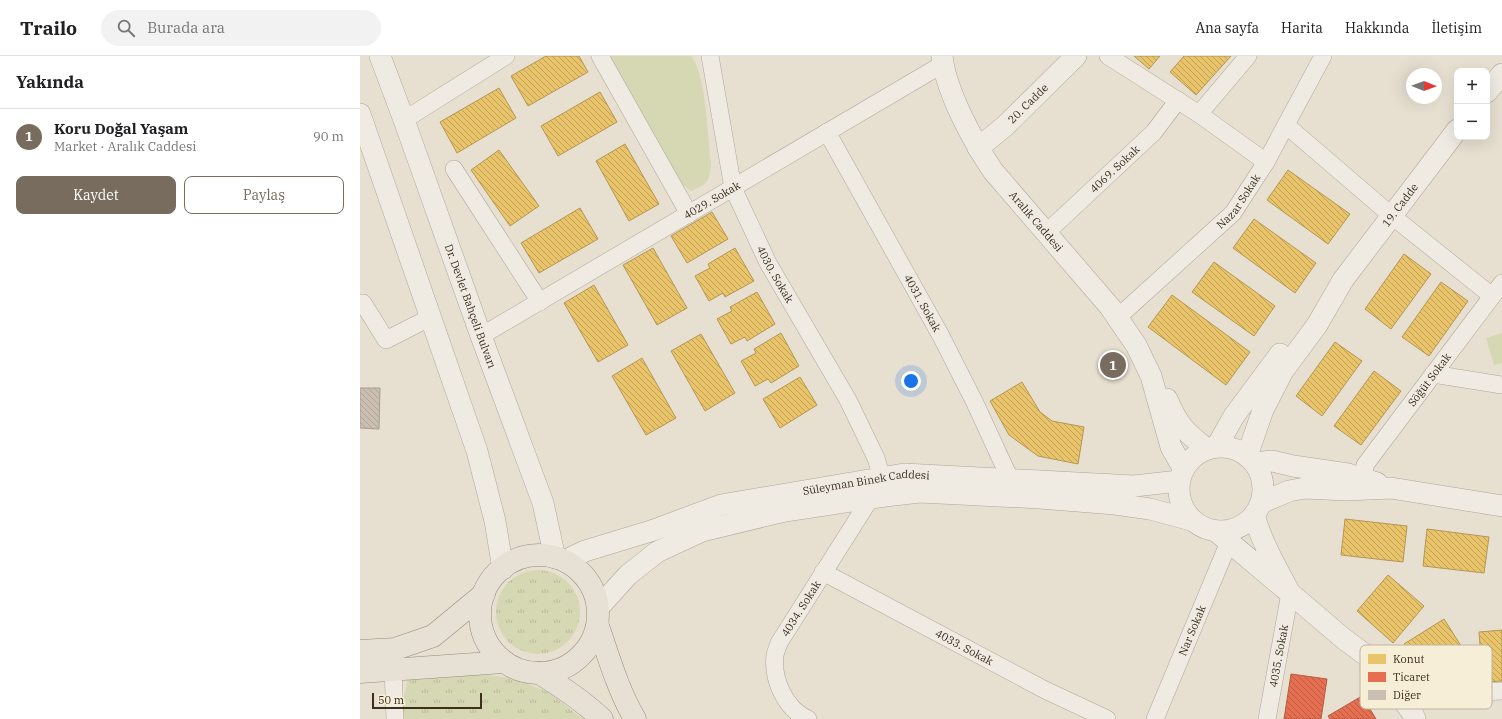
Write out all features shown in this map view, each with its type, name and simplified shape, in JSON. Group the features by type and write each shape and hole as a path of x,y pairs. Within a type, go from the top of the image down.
{"main road":[{"path":"598,617 588,647 574,662 558,670 539,673 521,670 504,662 491,648 483,631 480,613 484,594 491,578 507,565 524,557 544,556 559,560 581,572 592,589 610,663 624,699 635,719"},
{"path":"360,651 395,649 433,636 484,594"},
{"path":"360,672 504,662"},
{"path":"539,673 564,688 587,705 602,719"}],"street":[{"name":"Dr. Devlet Bahçeli Bulvarı","path":"380,56 481,336 543,502 559,560"},
{"path":"404,120 506,56"},
{"path":"600,56 689,214"},
{"name":"4030. Sokak","path":"710,56 733,188 768,263 848,400 876,458 882,478"},
{"name":"20. Cadde","path":"978,148 1005,126 1076,56"},
{"path":"1108,56 1199,114 1266,162"},
{"path":"1199,114 1248,56"},
{"name":"Nazar Sokak","path":"1117,318 1233,213 1266,162 1323,56"},
{"name":"4029. Sokak","path":"481,336 827,132 943,60"},
{"name":"Aralık Caddesi","path":"943,60 952,94 978,148 993,171 1110,307 1136,345 1151,376 1171,447 1181,475"},
{"path":"1490,88 1502,74"},
{"name":"4069. Sokak","path":"1046,233 1154,132 1178,100"},
{"path":"360,114 477,451 495,522 503,568"},
{"path":"1286,125 1392,216 1497,290"},
{"name":"4031. Sokak","path":"827,132 942,336 1010,479"},
{"name":"19. Cadde","path":"1343,280 1454,134"},
{"path":"454,169 540,302"},
{"path":"1212,447 1313,311 1343,280"},
{"path":"1251,459 1263,410 1283,371 1317,325 1343,280"},
{"name":"Söğüt Sokak","path":"1364,478 1366,465 1497,290"},
{"path":"360,303 363,303 386,340 431,317"},
{"path":"1433,374 1502,385"},
{"name":"Aralık Caddesi","path":"1151,376 1164,390 1175,417 1188,435 1212,447"},
{"path":"1290,593 1267,552 1260,535 1258,509 1263,489 1261,475 1251,459 1232,447 1212,447 1192,457 1181,475 1178,496 1183,509 1192,520 1203,528 1223,537 1344,639 1360,651"},
{"path":"1251,459 1272,461 1293,466 1348,474 1391,488 1502,506"},
{"name":"Süleyman Binek Caddesi","path":"559,560 654,530 721,505 904,474 1134,486 1181,475"},
{"path":"1223,537 1231,530 1244,525 1258,509 1289,492 1305,488 1346,490 1391,488"},
{"name":"Süleyman Binek Caddesi","path":"598,617 628,575 657,552 702,531 785,511 920,492 1040,498 1115,504 1150,509 1192,520"},
{"name":"4034. Sokak","path":"808,719 793,709 781,692 775,669 775,654 779,643 870,499"},
{"name":"Nar Sokak","path":"1155,719 1223,537"},
{"name":"4033. Sokak","path":"823,572 1045,690 1107,719"},
{"name":"4035. Sokak","path":"1268,719 1290,593"},
{"path":"393,669 395,719"},
{"path":"1492,691 1502,690"},
{"path":"1409,709 1415,719"}],"green space":[{"path":"608,56 691,56 700,77 707,123 711,163 710,174 707,182 691,191 682,184"},
{"path":"1502,333 1502,363 1494,365 1486,338"},
{"path":"530,570 546,570 562,577 573,588 580,604 580,620 577,628 568,642 562,647 546,654 530,654 514,647 503,636 496,620 496,604 503,588 514,577"},
{"path":"460,672 513,678 548,692 583,719 403,719 403,701 408,678"}],"building: Konut":[{"path":"546,56 579,56 588,72 528,106 511,76"},
{"path":"1134,56 1160,56 1149,69"},
{"path":"1184,56 1231,56 1196,95 1170,72"},
{"path":"499,88 516,118 457,153 440,122"},
{"path":"600,92 617,122 558,156 541,126"},
{"path":"625,144 659,204 629,221 596,161"},
{"path":"499,150 539,206 510,226 471,170"},
{"path":"1288,170 1350,214 1328,244 1267,200"},
{"path":"580,208 598,239 539,273 521,243"},
{"path":"712,212 728,239 687,263 671,236"},
{"path":"1254,219 1316,263 1295,293 1233,248"},
{"path":"653,248 687,308 657,325 623,265"},
{"path":"735,248 754,281 725,297 723,293 709,301 695,276 710,268 708,264"},
{"path":"1404,254 1431,274 1391,329 1365,309"},
{"path":"1214,262 1275,306 1254,336 1192,292"},
{"path":"1441,282 1468,301 1429,356 1402,337"},
{"path":"594,285 628,345 598,362 564,303"},
{"path":"757,292 775,324 747,341 745,337 731,344 717,319 732,311 730,307"},
{"path":"1172,295 1250,352 1226,385 1148,327"},
{"path":"781,333 799,366 771,383 768,379 755,386 741,361 756,353 754,349"},
{"path":"701,334 735,393 705,411 671,351"},
{"path":"1335,342 1362,361 1322,416 1296,396"},
{"path":"642,358 676,418 646,435 612,376"},
{"path":"1374,371 1401,391 1361,445 1334,426"},
{"path":"800,377 817,405 780,428 763,399"},
{"path":"1022,382 1040,412 1052,421 1084,427 1078,464 1038,456 1009,435 990,401"},
{"path":"1345,519 1407,526 1403,562 1341,555"},
{"path":"1427,529 1489,537 1484,573 1423,566"},
{"path":"1388,575 1424,606 1393,643 1357,611"},
{"path":"1444,619 1460,645 1405,645"},
{"path":"1502,630 1502,681 1492,682 1492,645 1480,645 1479,632"}],"building: Ticaret":[{"path":"1291,674 1327,679 1321,719 1284,719"},
{"path":"1360,697 1360,709 1370,709 1376,719 1330,719 1328,716"}],"building: Diğer":[{"path":"360,388 380,388 379,429 360,428"}],"place":[{"name":"Koru Doğal Yaşam","path":"1113,365"}]}
